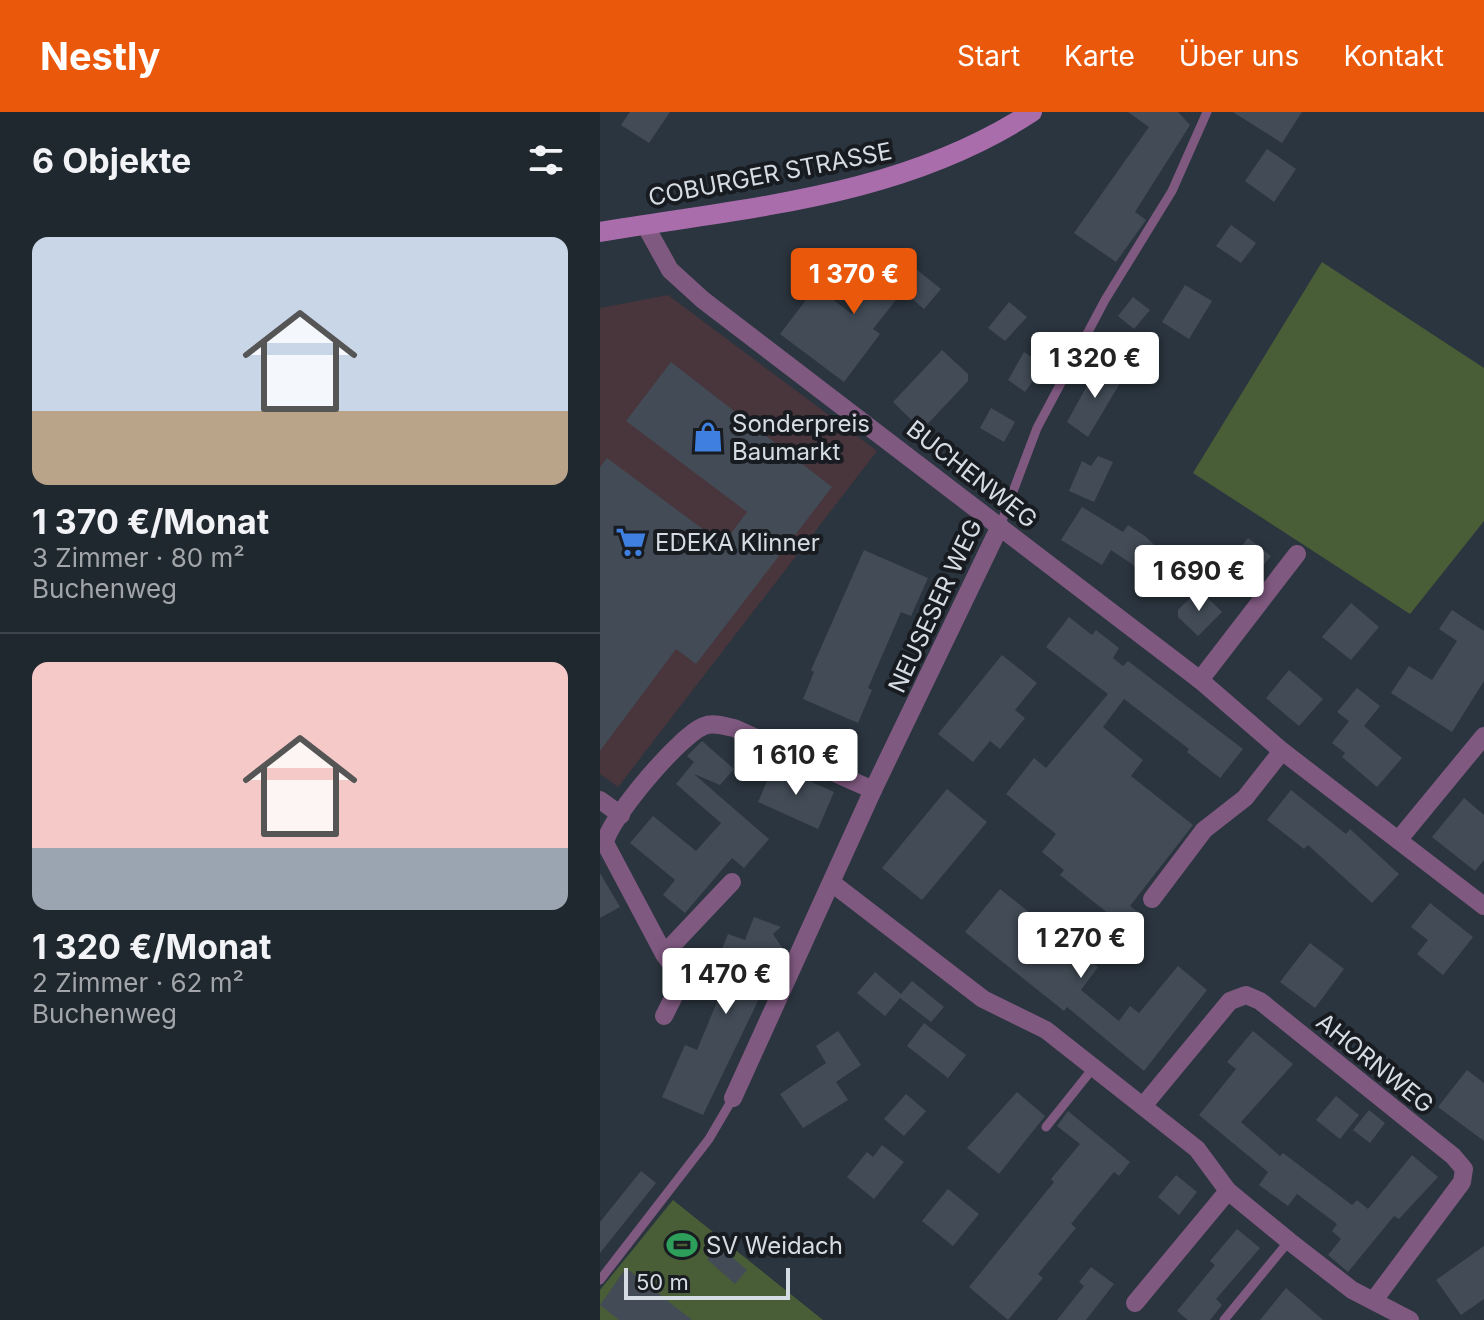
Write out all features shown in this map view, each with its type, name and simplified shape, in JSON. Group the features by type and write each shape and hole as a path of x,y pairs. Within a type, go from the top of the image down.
{"main road":[{"name":"COBURGER STRASSE","path":"600,232 779,204 895,178 975,147 1032,112"}],"street":[{"name":"BUCHENWEG","path":"645,225 670,270 703,300 1200,680 1282,751 1400,838 1484,906"},
{"name":"NEUSESER WEG","path":"733,1098 873,790 1000,526"},
{"path":"1200,680 1297,554"},
{"path":"664,1016 682,980 664,954 603,844 610,828 669,754 696,730 715,724 734,728 873,790"},
{"path":"1400,838 1484,736"},
{"path":"1152,899 1204,830 1245,798 1282,751"},
{"path":"600,800 621,815"},
{"path":"664,954 732,882"},
{"path":"832,883 983,999 1046,1030 1197,1149 1228,1191 1289,1241 1352,1290 1410,1320"},
{"name":"AHORNWEG","path":"1143,1106 1230,1001 1246,995 1260,1001 1453,1156 1464,1169 1462,1182 1374,1300"},
{"path":"1135,1303 1228,1191"}],"lane":[{"name":"NEUSESER WEG","path":"1000,526 1037,428 1105,300 1172,191 1207,112"},
{"path":"1046,1127 1094,1067"},
{"name":"NEUSESER WEG","path":"600,1280 709,1139 733,1098"},
{"path":"1224,1320 1289,1241"}],"shaded area":[{"path":"668,295 877,451 618,787 600,774 600,308"}],"green space":[{"path":"1322,262 1484,368 1484,521 1410,614 1193,473"},
{"name":"SV Weidach","path":"673,1200 823,1320 600,1320 600,1290"}],"building":[{"path":"630,112 670,112 649,143 621,125"},
{"path":"1128,112 1178,112 1190,125 1135,212 1146,220 1116,262 1074,233 1149,127"},
{"path":"1233,112 1302,112 1282,143"},
{"path":"1267,149 1296,169 1274,202 1245,181"},
{"path":"1231,225 1256,243 1241,263 1216,246"},
{"path":"870,251 897,272 906,261 941,289 924,309 903,291 873,329 880,334 844,382 780,334 816,287 852,314 872,288 853,273"},
{"path":"1185,285 1212,301 1189,339 1162,322"},
{"path":"1133,297 1150,310 1134,329 1118,316"},
{"path":"1009,302 1027,317 1005,341 988,328"},
{"path":"942,350 968,374 968,381 922,430 893,402"},
{"path":"1024,352 1044,365 1025,392 1008,380"},
{"path":"671,362 832,487 696,664 676,649 600,751 600,467 607,458 723,544 747,512 626,421"},
{"path":"1099,364 1123,378 1088,437 1067,422"},
{"path":"991,408 1015,422 1004,442 980,428"},
{"path":"1098,456 1113,462 1094,502 1069,491 1082,461 1091,466"},
{"path":"1082,507 1123,532 1128,525 1145,536 1176,566 1163,585 1111,550 1102,565 1061,540"},
{"path":"1248,538 1271,556 1247,585 1225,568"},
{"path":"864,550 928,578 911,616 901,612 868,688 872,690 858,723 803,699 814,672 811,670"},
{"path":"1199,589 1222,612 1198,636 1178,617 1178,610"},
{"path":"1351,603 1379,627 1351,660 1322,637"},
{"path":"1452,610 1484,631 1484,681 1452,732 1391,693 1409,666 1432,680 1457,641 1439,629"},
{"path":"1069,617 1092,635 1096,630 1119,648 1113,658 1123,666 1128,661 1243,749 1220,778 1187,752 1189,749 1124,699 1103,727 1143,760 1131,776 1193,825 1130,906 1142,915 1129,930 1060,875 1064,870 1042,852 1056,834 1006,794 1034,758 1046,768 1108,694 1046,647"},
{"path":"1002,655 1037,683 1015,710 1025,718 1000,749 990,741 973,762 938,734"},
{"path":"1289,670 1323,699 1299,726 1266,698"},
{"path":"1357,688 1380,706 1364,726 1402,758 1377,787 1342,757 1345,753 1332,743 1349,721 1337,712"},
{"path":"702,741 734,769 720,785 694,774 769,839 744,868 732,858 685,913 663,895 675,880 630,843 653,816 696,851 721,823 676,784 694,762 687,756"},
{"path":"774,765 834,792 818,829 758,802"},
{"path":"947,789 987,822 922,900 882,868"},
{"path":"1291,790 1346,834 1350,829 1399,874 1372,903 1308,845 1304,849 1267,820"},
{"path":"1464,798 1484,815 1484,860 1475,871 1432,837"},
{"path":"600,873 620,907 600,918"},
{"path":"1000,889 1098,967 1081,990 1119,1021 1130,1006 1139,1013 1178,966 1207,990 1144,1071 1067,1007 1064,1011 965,932"},
{"path":"1430,903 1473,937 1443,975 1417,954 1428,940 1411,927"},
{"path":"754,917 781,927 773,934 783,949 703,1115 662,1097 685,1045 697,1050 730,971 715,966 728,934 745,940"},
{"path":"1310,943 1344,969 1315,1008 1280,982"},
{"path":"875,972 901,994 912,981 944,1007 931,1022 900,998 885,1016 857,993"},
{"path":"924,1023 966,1055 948,1078 907,1046"},
{"path":"838,1031 861,1065 836,1082 848,1100 803,1128 780,1094 826,1063 816,1046"},
{"path":"1253,1031 1293,1064 1241,1122 1280,1156 1283,1153 1352,1205 1357,1200 1368,1209 1412,1155 1438,1177 1399,1219 1394,1216 1348,1272 1328,1255 1341,1239 1332,1231 1337,1224 1297,1194 1288,1206 1259,1185 1268,1172 1199,1115 1236,1069 1227,1062"},
{"path":"1467,1070 1484,1083 1484,1141 1438,1107"},
{"path":"1017,1092 1045,1116 999,1174 967,1148"},
{"path":"906,1094 926,1111 904,1136 884,1119"},
{"path":"1336,1096 1359,1115 1340,1139 1316,1120"},
{"path":"1369,1110 1385,1123 1370,1143 1353,1130"},
{"path":"1068,1111 1130,1162 1119,1176 1114,1172 1071,1224 1076,1228 1038,1274 1043,1278 1008,1320 969,1287 1054,1182 1051,1179 1080,1144 1057,1126"},
{"path":"882,1145 904,1162 874,1199 847,1177 867,1152 873,1157"},
{"path":"641,1171 656,1183 600,1253 600,1222"},
{"path":"1176,1175 1197,1192 1179,1215 1158,1197"},
{"path":"948,1189 979,1214 953,1246 922,1221"},
{"path":"1237,1229 1260,1248 1216,1299 1222,1305 1210,1320 1188,1320 1177,1311 1215,1265 1210,1261"},
{"path":"718,1245 747,1270 735,1284 707,1259"},
{"path":"1484,1246 1484,1299 1461,1315 1436,1280"},
{"path":"1091,1267 1114,1284 1086,1320 1057,1320 1084,1286 1079,1282"},
{"path":"626,1268 692,1320 619,1320 600,1305"},
{"path":"1286,1288 1323,1320 1260,1320"}],"place":[{"name":"Sonderpreis Baumarkt","path":"708,437"},
{"name":"EDEKA Klinner","path":"631,542"},
{"name":"SV Weidach","path":"682,1245"}]}
